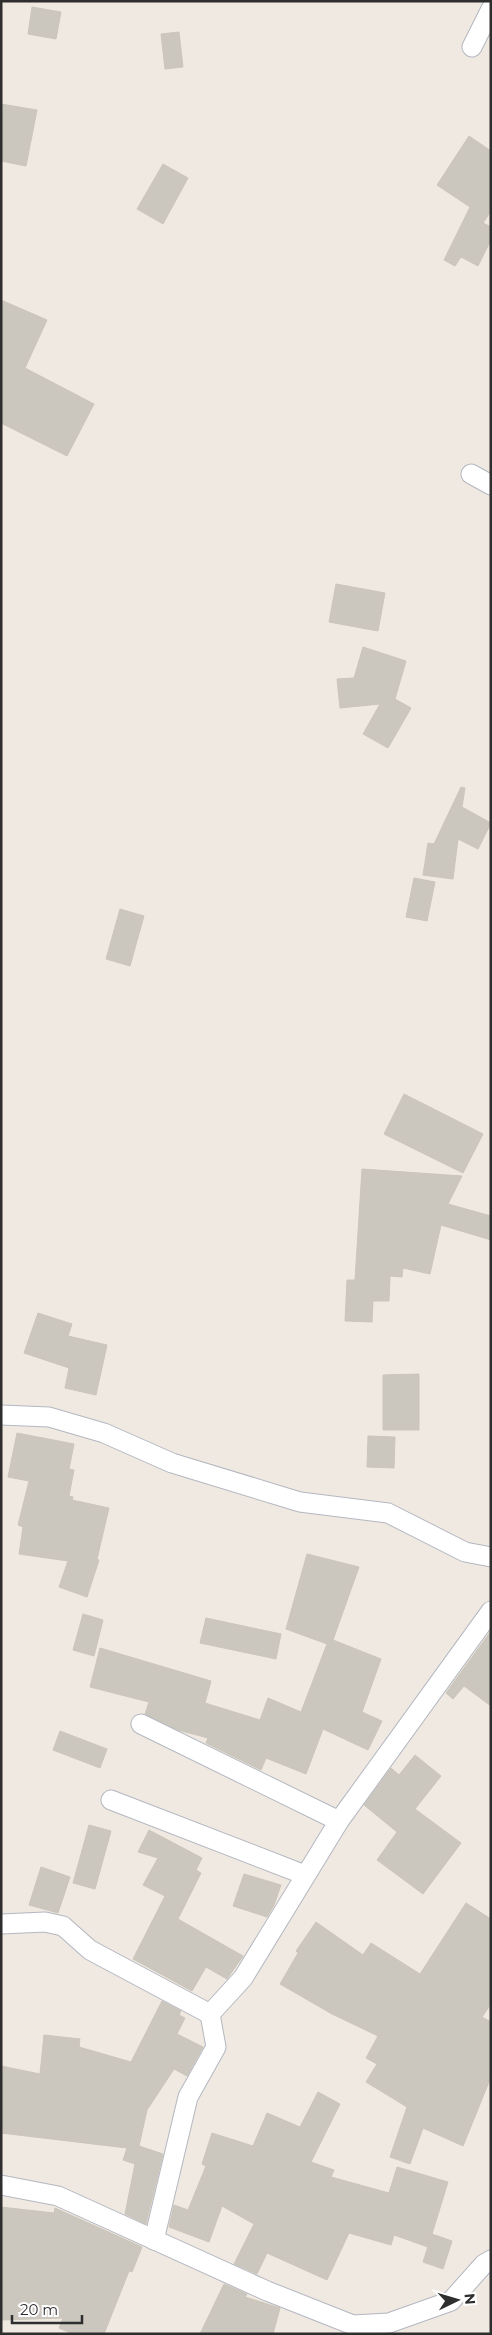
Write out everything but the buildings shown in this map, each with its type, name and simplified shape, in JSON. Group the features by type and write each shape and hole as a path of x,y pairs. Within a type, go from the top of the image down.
{"street":[{"path":"472,47 491,9"},
{"path":"471,474 491,485"},
{"path":"1,1415 49,1417 104,1433 172,1463 300,1502 388,1513 465,1552 491,1556"},
{"path":"210,2014 243,1978 339,1821 491,1610"},
{"path":"141,1724 339,1821"},
{"path":"111,1800 305,1875"},
{"path":"1,1924 45,1922 63,1926 90,1950 210,2014"},
{"path":"154,2240 188,2097 216,2047 210,2014"},
{"path":"1,2185 58,2196 352,2329 389,2323 451,2301 484,2264 491,2260"}]}
